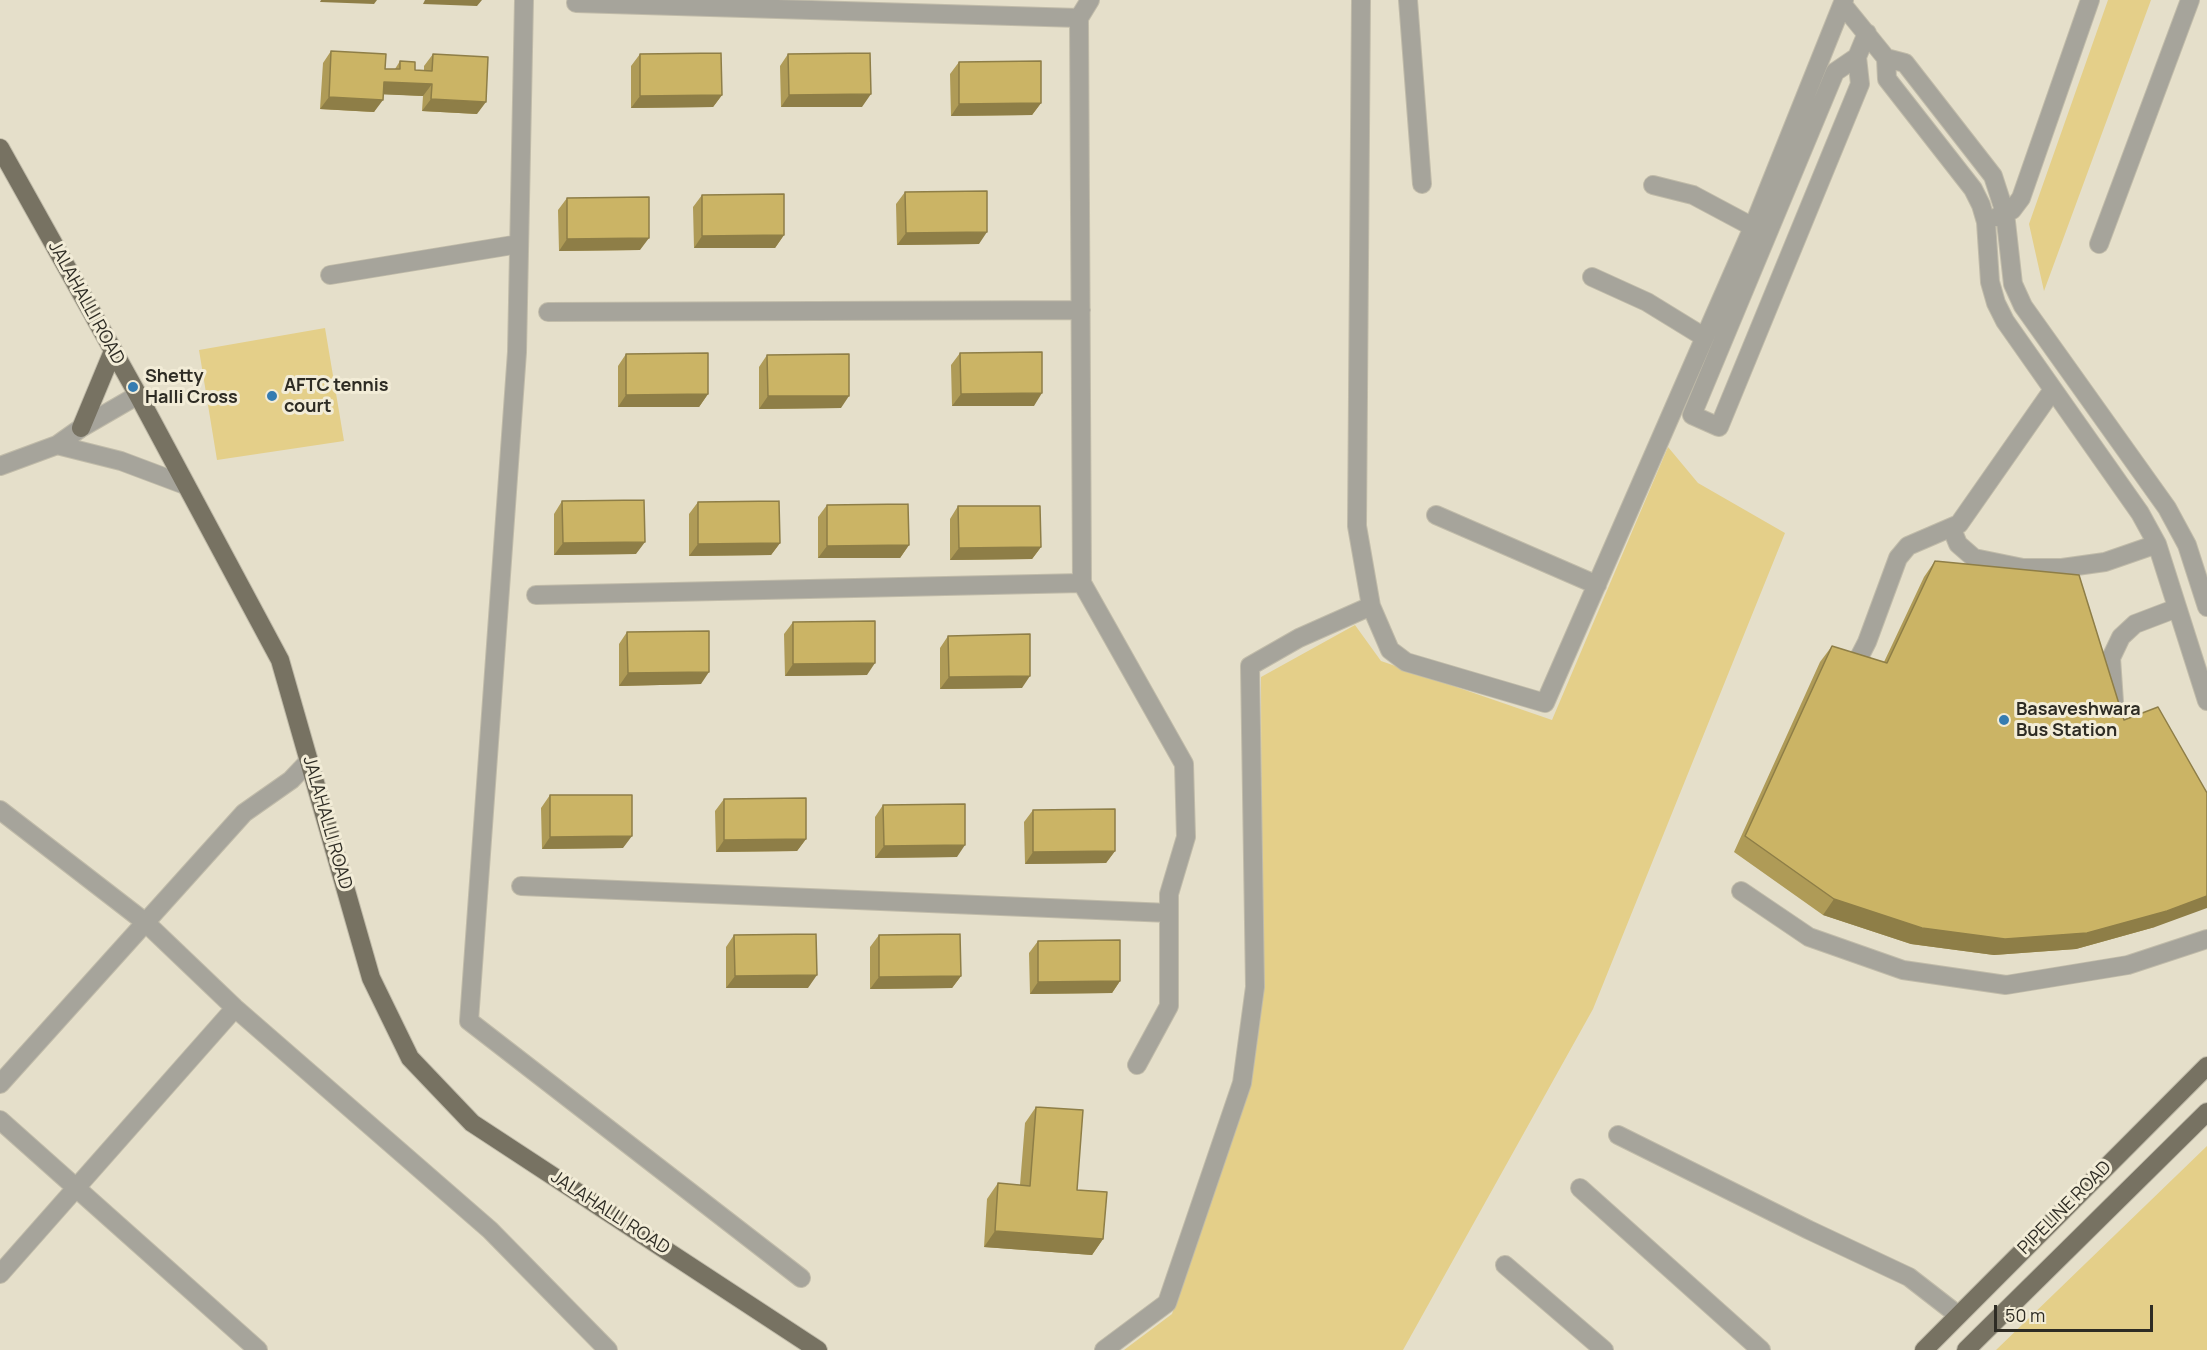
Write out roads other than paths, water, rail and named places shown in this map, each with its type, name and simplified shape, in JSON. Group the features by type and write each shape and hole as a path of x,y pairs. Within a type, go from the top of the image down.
{"main road":[{"name":"JALAHALLI ROAD","path":"0,148 138,395 280,660 372,978 410,1058 472,1123 818,1350"},
{"path":"81,428 113,351"},
{"name":"PIPELINE ROAD","path":"1924,1350 2207,1066"},
{"name":"PIPELINE ROAD","path":"1966,1350 2207,1112"}],"street":[{"path":"524,0 516,364 469,1021 801,1278"},
{"path":"1090,0 1079,18 1082,583 1184,764 1186,837 1169,894 1169,1006 1137,1065"},
{"path":"1361,0 1357,526 1371,606 1390,650 1406,662 1545,703 1752,227 1844,2"},
{"path":"1408,0 1422,183"},
{"path":"1986,222 2012,210 2021,198 2090,0"},
{"path":"2099,244 2190,0"},
{"path":"1844,2 1886,58 1887,79 1973,189 1986,222 1990,282 1996,303 2052,391 2140,513 2157,544 2207,701"},
{"path":"576,3 1079,18"},
{"path":"1857,57 1835,72 1692,415 1719,427 1860,84 1857,57 1867,33"},
{"path":"1886,58 1905,63 1993,176 2006,213 2013,284 2023,306 2167,508 2187,545 2207,607"},
{"path":"1653,185 1693,195 1752,227"},
{"path":"330,275 519,244"},
{"path":"1592,277 1647,302 1704,338"},
{"path":"548,312 1081,310"},
{"path":"1840,694 1867,642 1898,558 1908,546 1952,529 1968,514 2052,391"},
{"path":"0,466 57,445 81,428 138,395"},
{"path":"57,445 110,457 185,485"},
{"path":"1436,515 1597,585"},
{"path":"1952,529 1965,552 1974,558 2023,568 2062,568 2105,562 2157,544"},
{"path":"536,595 1082,583"},
{"path":"1104,1350 1167,1303 1242,1083 1255,987 1250,666 1299,638 1371,606"},
{"path":"2115,715 2111,658 2121,637 2135,624 2177,608"},
{"path":"0,1084 244,813 291,780 309,761"},
{"path":"0,810 145,922 235,1008 490,1230 608,1350"},
{"path":"521,886 1169,913"},
{"path":"1741,891 1809,937 1903,970 2006,985 2128,965 2207,939"},
{"path":"0,1274 235,1008"},
{"path":"0,1120 258,1350"},
{"path":"1618,1135 1909,1277 1958,1315"},
{"path":"1580,1188 1761,1350"},
{"path":"1505,1265 1604,1350"}],"place":[{"name":"Shetty Halli Cross","path":"133,387"},
{"name":"AFTC tennis court","path":"272,396"},
{"name":"Basaveshwara Bus Station","path":"2004,720"}]}
